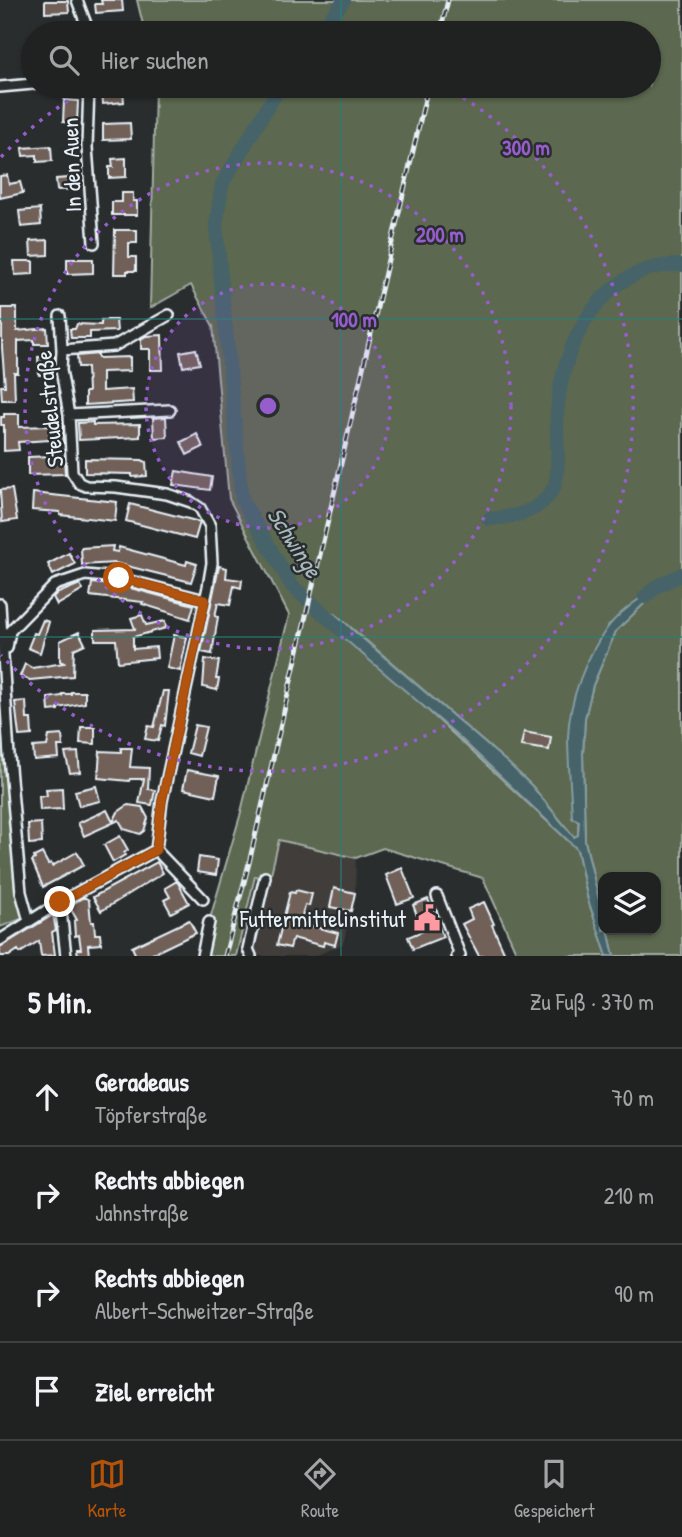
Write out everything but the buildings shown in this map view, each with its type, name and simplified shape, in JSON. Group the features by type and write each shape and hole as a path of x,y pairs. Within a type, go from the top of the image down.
{"street":[{"path":"77,0 85,21"},
{"path":"0,88 21,85"},
{"name":"In den Auen","path":"89,98 87,147 94,243"},
{"path":"62,350 114,346 169,315"},
{"name":"Steudelstraße","path":"60,316 61,370 69,415 72,471 79,483 86,486 167,494 200,508 209,526 212,563 205,600"},
{"path":"69,415 170,410"},
{"path":"5,664 10,631 55,585 85,575 119,578 205,600 162,801 156,850"},
{"path":"0,604 21,892 29,921"},
{"path":"156,850 203,898"},
{"path":"0,940 60,902 156,850"},
{"path":"251,956 248,949 265,877"},
{"path":"437,896 460,955 457,956"},
{"path":"60,902 66,956"},
{"path":"202,956 209,922"}],"shaded area":[{"path":"278,839 356,858 355,893 343,944 315,956 258,956 255,950 239,948 255,876 270,878"}],"green space":[{"path":"137,0 682,0 682,574 656,587 609,625 583,674 578,836 574,837 532,786 508,763 334,613 331,620 577,849 588,900 607,956 518,956 483,878 383,848 356,858 279,840 270,878 255,876 236,956 202,956 209,922 240,816 289,615 229,499 213,326 191,285 150,308 155,98 661,98 661,21 142,21"},
{"path":"682,576 682,956 614,956 609,935 661,935 661,872 598,872 598,896 585,841 585,718 593,685 616,631 657,591"},
{"path":"0,706 16,893 24,918 0,927"}],"water":[{"path":"682,574 657,591 616,631 593,685 585,718 585,841 598,896 598,929 588,900 577,849 457,735 327,624 333,613 508,763 532,786 574,837 578,835 579,821 572,818 568,737 580,679 608,627 623,611"},
{"path":"600,935 609,935 614,956 607,956"}],"waterway":[{"name":"Schwinge","path":"329,21 344,0"},
{"name":"Schwinge","path":"273,98 222,184 216,226 242,500 292,586 344,632"},
{"path":"489,519 533,509 541,504 553,489 557,474 560,389 577,336 591,313 608,293 629,277 654,268 682,265"},
{"path":"645,597 656,587 682,574"}],"railway":[{"path":"443,21 448,0"},
{"path":"225,956 249,863 425,98"}],"place":[{"name":"Futtermittelinstitut","path":"427,918"}],"route":[{"path":"60,902 156,850 162,801 205,600 119,578"}]}
